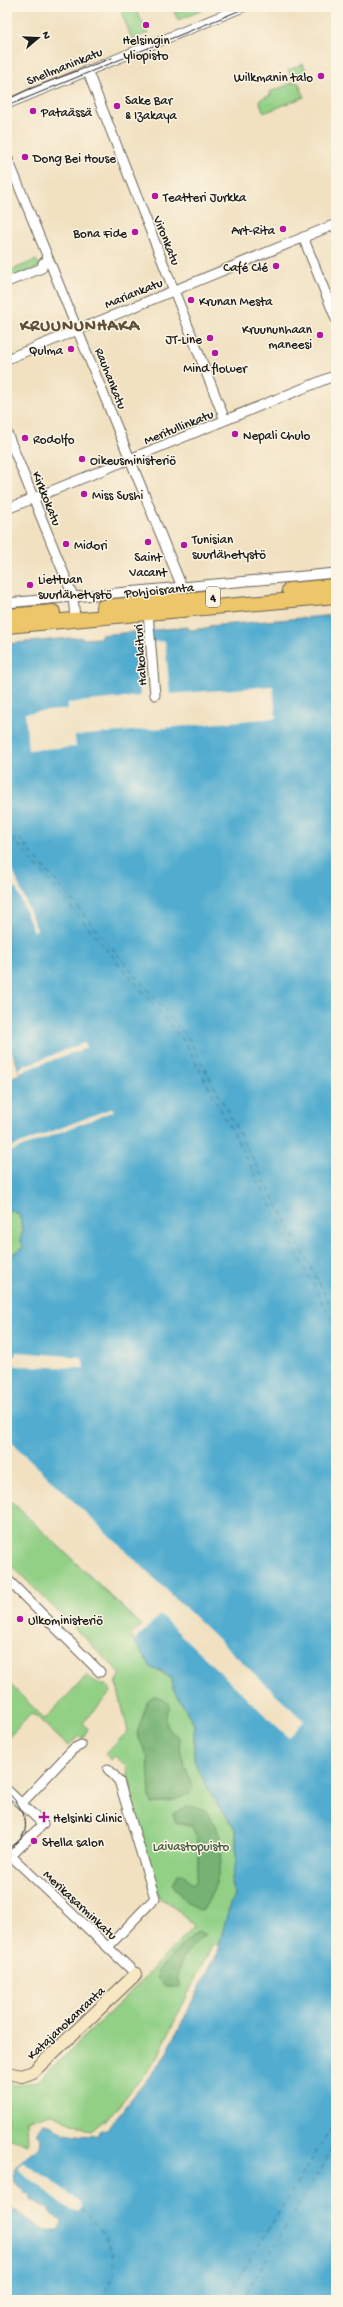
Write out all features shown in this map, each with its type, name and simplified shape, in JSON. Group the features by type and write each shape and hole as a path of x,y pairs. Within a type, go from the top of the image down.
{"main road":[{"name":"Pohjoisranta","path":"7,616 74,608 336,586"},
{"name":"Pohjoisranta","path":"7,626 74,608 148,613 336,596"}],"street":[{"name":"Snellmaninkatu","path":"7,104 243,7"},
{"name":"Vironkatu","path":"87,70 225,420"},
{"name":"Rauhankatu","path":"7,157 182,587"},
{"name":"Mariankatu","path":"7,358 336,224"},
{"path":"303,237 336,319"},
{"path":"7,282 42,268 42,263 49,260"},
{"name":"Meritullinkatu","path":"7,509 336,375"},
{"name":"Kirkkokatu","path":"7,432 34,498 74,608"},
{"name":"Pohjoisranta","path":"7,603 74,608 182,587 336,573"},
{"name":"Halkolaituri","path":"148,613 155,695"},
{"path":"7,1578 100,1672"},
{"path":"22,1804 73,1749 81,1745"},
{"path":"108,1769 119,1781 155,1898 108,1948"},
{"path":"7,1790 43,1824 9,1857"},
{"name":"Merikasarminkatu","path":"9,1857 136,1974"},
{"name":"Katajanokanranta","path":"7,2073 22,2076 33,2072 136,1974"}],"green space":[{"path":"188,7 202,7 203,10 178,20 174,12"},
{"path":"130,9 137,12 148,33 132,39 121,12"},
{"path":"303,64 307,73 292,79 288,70"},
{"path":"295,82 299,83 304,97 264,113 259,100 271,95 270,92"},
{"path":"36,260 41,266 10,280 7,272"},
{"path":"7,1209 19,1214 23,1230 20,1241 24,1247 7,1258"},
{"name":"Laivastopuisto","path":"7,1497 142,1626 135,1643 151,1664 172,1679 173,1688 194,1724 194,1759 213,1798 236,1830 236,1862 231,1883 235,1897 230,1904 220,1947 213,1943 159,2056 112,2114 91,2131 50,2113 27,2121 28,2144 7,2138 7,2082 16,2085 38,2081 122,2001 194,1926 173,1906 160,1900 128,1792 131,1791 127,1767 115,1756 111,1760 105,1754 128,1731 116,1682 121,1674 13,1567 7,1565"},
{"path":"87,1675 96,1683 107,1685 111,1692 83,1723 88,1729 82,1739 79,1736 68,1746 36,1716 31,1714 7,1739 7,1681 45,1719"},
{"path":"154,1697 164,1700 170,1707 166,1716 168,1728 179,1737 181,1754 193,1788 189,1794 175,1800 152,1804 150,1798 148,1758 137,1733 148,1701"},
{"path":"187,1806 200,1808 208,1812 220,1837 221,1857 218,1876 207,1903 202,1911 193,1907 185,1900 173,1884 178,1874 183,1873 191,1884 196,1882 198,1846 194,1832 191,1825 177,1823 174,1819 174,1814"},
{"path":"199,1931 205,1935 188,1951 180,1966 178,1981 181,1987 166,1987 158,1979 157,1972 185,1942"}],"water":[{"path":"336,615 336,2300 7,2300 7,2206 44,2230 58,2230 62,2222 49,2212 48,2209 32,2200 29,2194 24,2193 16,2185 14,2181 15,2170 26,2156 40,2147 41,2138 37,2134 44,2124 68,2133 88,2136 98,2135 99,2131 108,2128 164,2058 216,1956 230,1904 235,1897 231,1883 236,1862 236,1830 213,1798 198,1769 194,1759 194,1724 173,1688 172,1679 160,1670 152,1669 131,1636 142,1625 7,1497 7,1258 24,1247 20,1241 23,1230 19,1214 7,1209 7,1079 21,1074 7,1039 7,644 81,637 81,639 101,638 101,635 188,627 189,630 209,628 209,626"}],"pier":[{"path":"165,641 170,694 273,686 276,718 75,736 76,747 28,750 25,713 68,709 68,703 140,696 136,643"},
{"path":"13,871 37,930 34,932 16,888 7,892 7,886 13,883 9,873"},
{"path":"84,1043 86,1048 20,1072 19,1069 24,1066"},
{"path":"112,1108 114,1111 7,1153 7,1149"},
{"path":"16,1352 82,1357 84,1368 15,1366 15,1363 7,1362 7,1355 15,1356"},
{"path":"7,1438 304,1721 289,1738 160,1615 135,1640 131,1636 142,1625 7,1497"},
{"path":"22,2162 50,2179 81,2203 82,2207 79,2212 72,2211 18,2169"}],"ferry route":[{"path":"7,824 189,1039 336,1315"},
{"path":"7,831 185,1042 336,1328"},
{"path":"225,2300 336,2120"},
{"path":"242,2300 336,2143"},
{"path":"81,2209 104,2235 114,2260 112,2277 100,2300"}],"tram line":[{"path":"7,106 248,7"},
{"path":"7,100 29,89 112,58"},
{"path":"7,1792 19,1806 25,1822 25,1829 22,1837 7,1849"}],"place":[{"name":"Helsingin yliopisto","path":"146,25"},
{"name":"Wilkmanin talo","path":"321,76"},
{"name":"Sake Bar & Izakaya","path":"117,106"},
{"name":"Pataässä","path":"33,111"},
{"name":"Dong Bei House","path":"25,157"},
{"name":"Teatteri Jurkka","path":"155,196"},
{"name":"Art-Rita","path":"283,229"},
{"name":"Bona Fide","path":"135,232"},
{"name":"Café Clé","path":"276,266"},
{"name":"Krunan Mesta","path":"191,300"},
{"name":"Kruununhaan maneesi","path":"320,335"},
{"name":"JT-Line","path":"210,338"},
{"name":"Qulma","path":"71,349"},
{"name":"Mind flower","path":"215,353"},
{"name":"Nepali Chulo","path":"235,434"},
{"name":"Rodolfo","path":"25,438"},
{"name":"Oikeusministeriö","path":"82,459"},
{"name":"Miss Sushi","path":"84,494"},
{"name":"Saint Vacant","path":"148,542"},
{"name":"Midori","path":"66,544"},
{"name":"Tunisian suurlähetystö","path":"184,545"},
{"name":"Liettuan suurlähetystö","path":"30,585"},
{"name":"Ulkoministeriö","path":"20,1619"},
{"name":"Helsinki Clinic","path":"44,1817"},
{"name":"Stella salon","path":"34,1841"}],"district":[{"name":"KRUUNUNHAKA","path":"80,324"}]}
